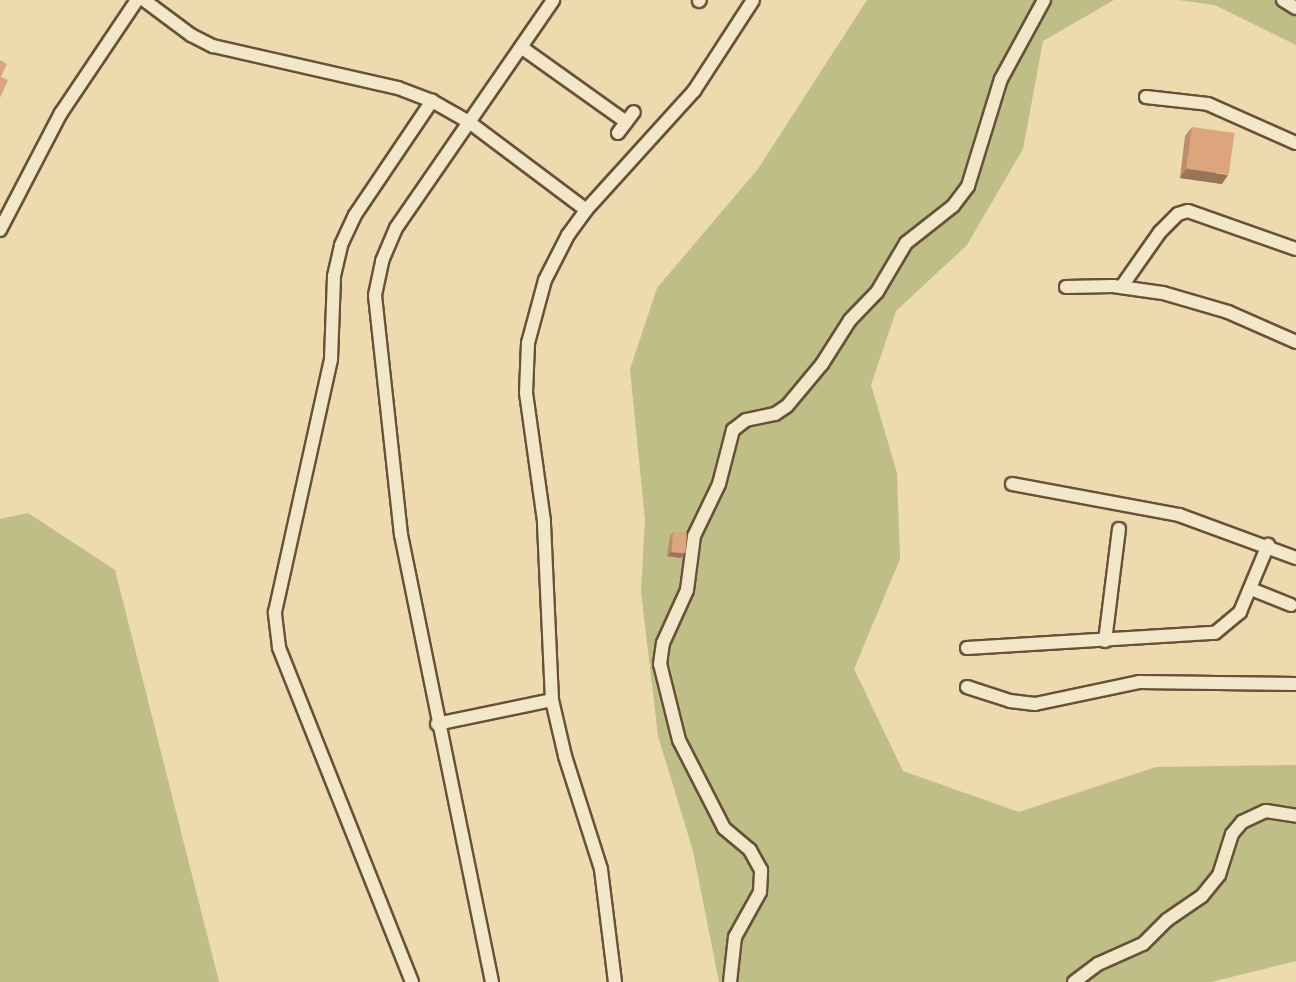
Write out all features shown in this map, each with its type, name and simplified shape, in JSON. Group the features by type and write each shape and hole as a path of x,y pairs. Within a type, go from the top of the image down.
{"street":[{"path":"0,230 61,113 137,0"},
{"path":"144,0 180,28 213,46 398,88 432,101 469,123 586,210"},
{"path":"492,982 400,536 375,296 382,261 396,228 553,0"},
{"path":"615,982 601,869 565,756 552,700 544,521 529,417 526,359 531,324 545,280 586,210 694,91 753,0"},
{"path":"730,982 735,937 760,892 761,870 750,850 724,828 679,740 660,664 663,643 687,590 694,536 719,484 733,430 746,420 775,414 787,406 822,364 850,320 883,285 906,243 953,206 968,186 1001,79 1044,0"},
{"path":"1283,0 1296,8"},
{"path":"521,47 626,122"},
{"path":"1146,98 1208,104 1296,144"},
{"path":"412,982 279,647 275,612 331,360 334,276 341,245 355,215 432,101"},
{"path":"618,133 634,112"},
{"path":"1122,286 1160,232 1178,214 1188,211 1296,249"},
{"path":"1066,287 1122,286 1204,304 1296,342"},
{"path":"1012,484 1156,510 1268,545 1296,558"},
{"path":"1105,641 1119,529"},
{"path":"967,648 1215,633 1235,619 1251,589 1268,545"},
{"path":"1251,589 1291,605"},
{"path":"967,687 1010,701 1035,704 1139,682 1296,684"},
{"path":"437,724 552,700"},
{"path":"1074,982 1098,964 1143,944 1167,920 1202,896 1219,875 1232,834 1242,822 1266,811 1296,816"}],"green space":[{"path":"867,0 1114,0 1043,41 1023,149 967,245 896,311 871,385 897,473 900,559 854,669 903,771 1019,812 1156,767 1296,765 1296,961 1211,982 719,982 693,851 658,736 641,591 645,520 630,369 657,288 758,169"},
{"path":"1179,0 1296,0 1296,45 1215,5"},
{"path":"28,513 115,570 219,982 0,982 0,519"}],"building":[{"path":"0,60 7,64 1,77 8,80 0,98"},
{"path":"1192,127 1235,133 1229,175 1186,169"},
{"path":"673,532 687,533 686,553 672,552"}]}
